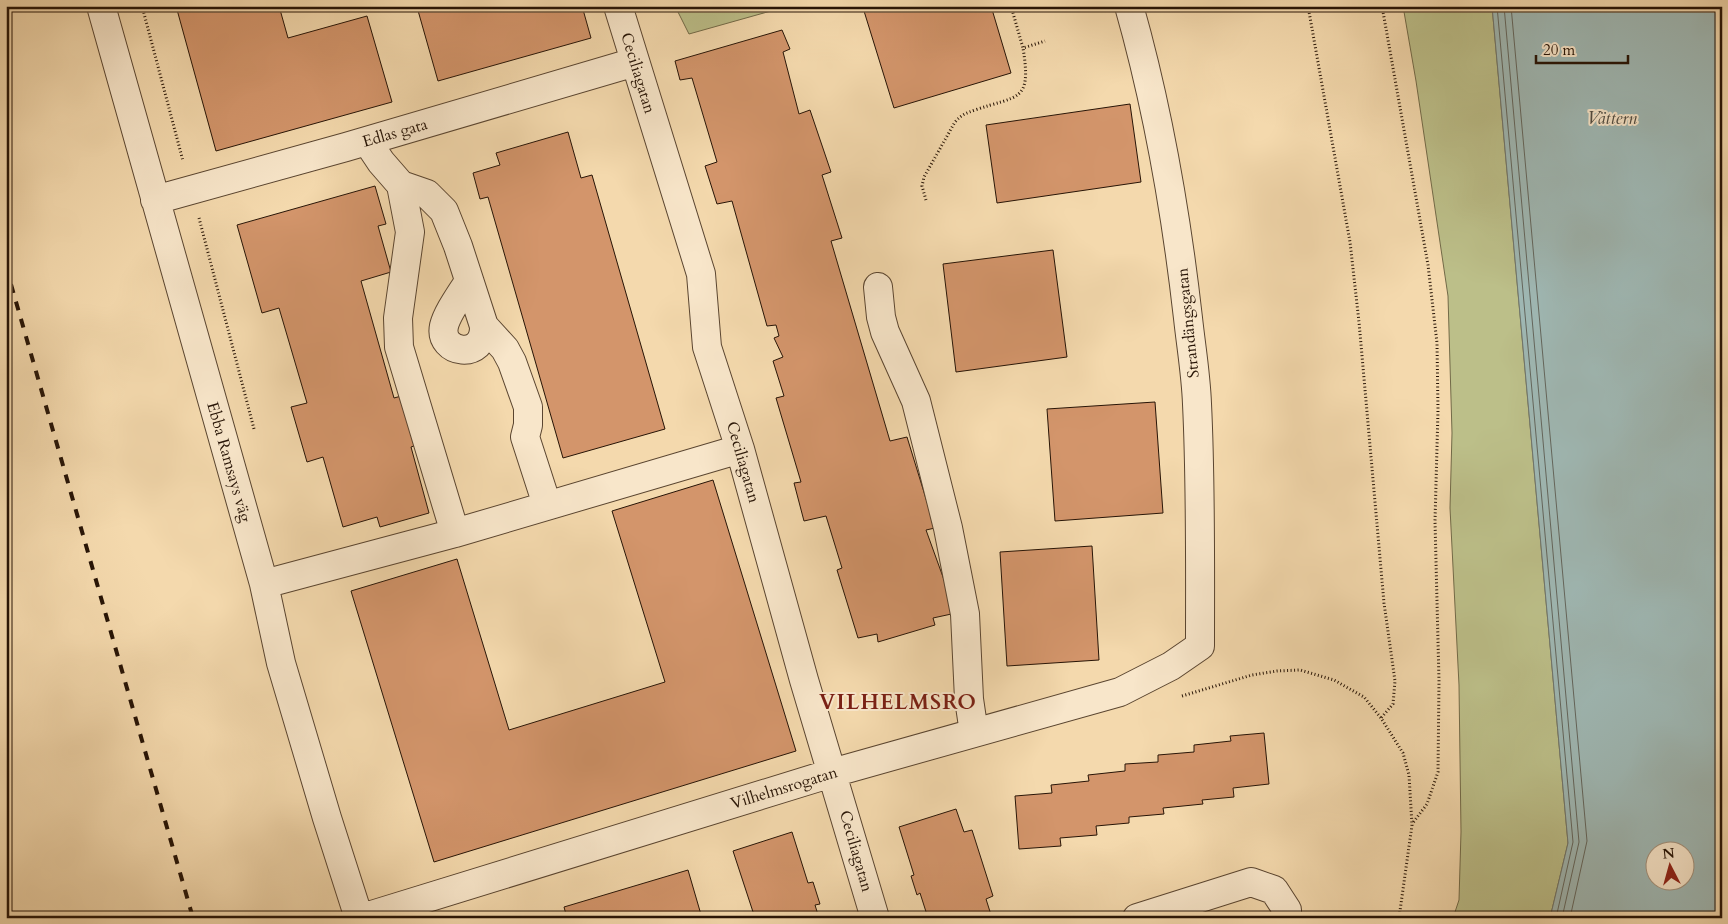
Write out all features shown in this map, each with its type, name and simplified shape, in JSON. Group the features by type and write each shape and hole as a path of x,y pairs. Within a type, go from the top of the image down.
{"street":[{"name":"Ebba Ramsays väg","path":"101,6 264,584 281,662 358,918"},
{"name":"Ceciliagatan","path":"618,6 701,274 707,347 740,449 804,680 875,918"},
{"name":"Strandängsgatan","path":"1129,6 1144,58 1166,161 1183,271 1197,402 1200,646"},
{"name":"Edlas gata","path":"155,200 367,141 635,62"},
{"path":"367,141 381,162 401,185 427,194 444,211 458,246 484,326 485,333 478,346 465,350 453,347 445,337 444,325 469,281"},
{"path":"401,185 410,232 398,318 400,347 454,532"},
{"path":"878,287 881,317 885,332 916,401 948,528 965,614 974,733"},
{"path":"484,326 505,349 512,362 528,407 526,437 547,505"},
{"path":"264,584 454,532 740,449"},
{"name":"Vilhelmsrogatan","path":"362,918 832,773 1120,692 1171,666 1200,646"},
{"path":"1137,918 1251,882 1274,890 1287,910 1287,918"}],"path":[{"path":"142,6 184,162"},
{"path":"926,200 922,186 924,177 955,122 962,114 1010,100 1019,94 1023,88 1026,73 1023,48 1011,6"},
{"path":"1308,6 1350,242 1359,322 1383,593 1395,681 1393,704 1382,718"},
{"path":"1382,6 1428,265 1437,343 1438,410 1435,522 1439,681 1438,772 1427,804 1412,825"},
{"path":"1023,48 1045,41"},
{"path":"199,217 208,254"},
{"path":"1334,680 1364,697 1382,718 1403,753 1409,775 1412,825 1399,918"}],"green space":[{"path":"675,6 785,6 785,7 689,34"},
{"path":"1403,6 1492,6 1568,843 1550,918 1453,918 1459,900 1461,832 1459,685 1450,508 1452,433 1448,296"}],"water":[{"name":"Vättern","path":"1492,6 1722,6 1722,918 1550,918 1568,843"}],"building":[{"path":"176,6 279,6 288,38 367,16 392,102 216,151"},
{"path":"582,6 591,38 438,81 417,7"},
{"path":"879,6 991,6 1011,73 894,108 864,11"},
{"path":"782,30 790,49 783,52 799,114 810,110 831,172 822,175 842,238 831,241 890,441 907,437 935,528 926,530 956,613 933,618 935,625 878,642 877,634 858,638 837,570 842,568 826,516 804,521 794,483 801,482 776,398 784,396 773,361 783,357 774,338 779,336 776,325 767,326 732,201 717,204 705,166 717,162 692,78 680,80 675,61"},
{"path":"1130,104 1141,182 997,203 986,125"},
{"path":"568,132 581,178 592,175 665,429 563,458 488,197 480,199 473,173 500,165 496,153"},
{"path":"375,186 386,224 378,226 391,272 361,281 394,398 405,395 419,444 411,447 429,513 380,527 377,517 343,527 323,457 307,462 291,407 307,403 279,308 262,313 237,225"},
{"path":"1053,250 1067,357 956,372 943,264"},
{"path":"1155,402 1163,513 1055,521 1047,409"},
{"path":"713,480 796,751 434,862 351,591 457,559 509,730 665,682 612,511"},
{"path":"1092,546 1099,660 1007,666 1000,552"},
{"path":"1264,733 1269,784 1233,788 1234,797 1202,800 1203,804 1163,808 1164,814 1129,817 1129,823 1096,826 1097,835 1060,838 1061,846 1019,849 1015,796 1052,793 1051,785 1089,781 1088,775 1125,771 1125,764 1158,762 1158,755 1194,752 1194,745 1231,741 1230,736"},
{"path":"956,809 964,832 972,830 993,896 986,899 992,918 928,918 920,893 917,895 911,876 914,875 899,827"},
{"path":"792,832 808,883 813,882 820,904 815,905 819,918 755,918 733,851"},
{"path":"688,870 702,918 567,918 564,907"}],"railway":[{"path":"6,267 193,918"}],"district":[{"name":"VILHELMSRO","path":"898,702"}]}
